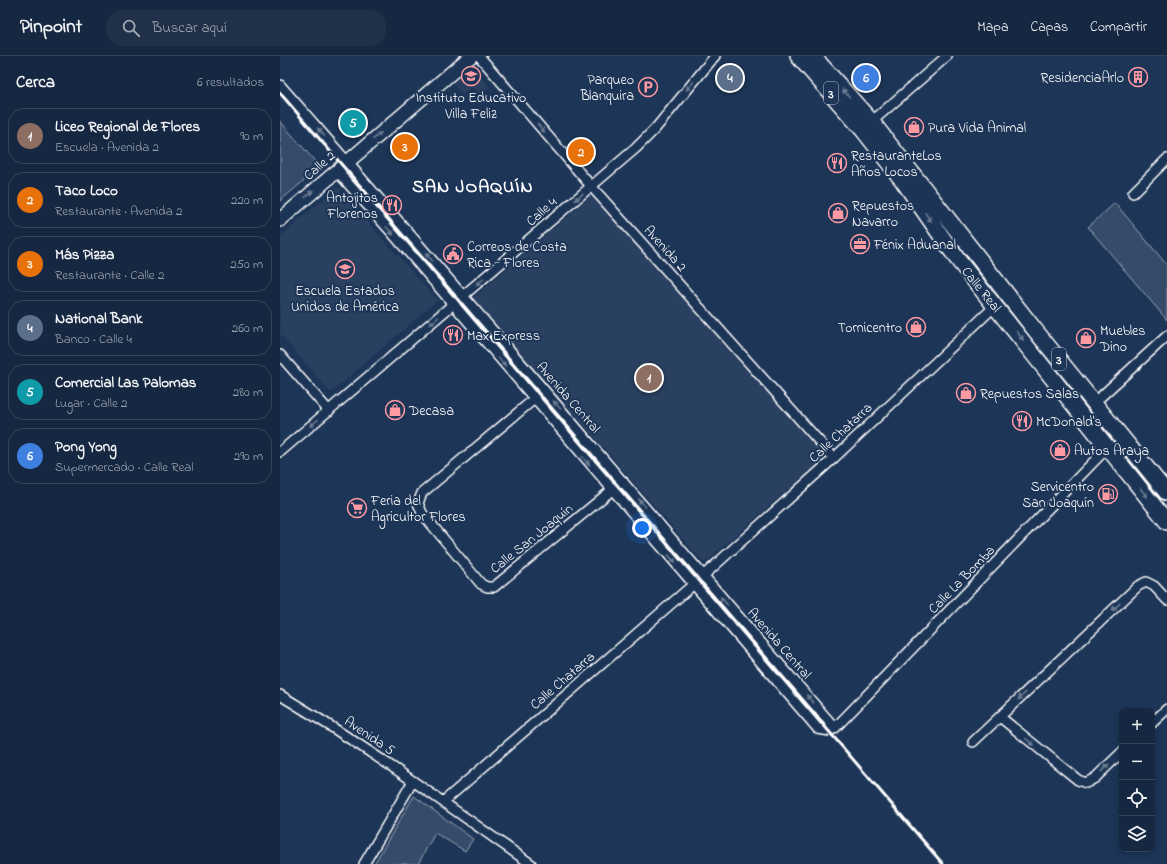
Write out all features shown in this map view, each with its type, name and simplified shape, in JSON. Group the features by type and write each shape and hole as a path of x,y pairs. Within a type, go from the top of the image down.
{"main road":[{"name":"Calle Real","path":"798,56 868,126 903,181 958,260 1167,522"},
{"name":"Calle Real","path":"813,56 868,126 963,238 1166,492"},
{"path":"963,238 972,264 994,291 995,306 1002,305 1007,308 1018,320 1035,330"},
{"path":"1039,361 1055,372 1084,402 1095,402 1094,412 1108,435 1107,448 1114,447 1120,451 1137,471 1154,485 1166,492"}],"street":[{"name":"Calle 2","path":"280,220 336,170 471,56"},
{"name":"Avenida 2","path":"478,56 591,186 834,458"},
{"name":"Calle 4","path":"280,452 454,305 636,148 654,129 715,56"},
{"path":"868,126 947,56"},
{"name":"Avenida Central","path":"280,85 464,296 622,481 698,579 818,729 830,731 835,728 698,579 612,490 336,170"},
{"path":"1133,193 1167,159"},
{"name":"Calle Chatarra","path":"443,802 834,458 995,306"},
{"path":"1095,402 1167,336"},
{"path":"280,355 329,411"},
{"name":"Calle San Joaquín","path":"545,391 422,494 418,504 422,513 478,580 487,587 494,587 622,481"},
{"name":"Calle La Bomba","path":"835,728 1107,448"},
{"path":"973,742 1138,586 1146,582 1154,586 1167,600"},
{"name":"Avenida 5","path":"280,695 336,729 531,864"},
{"path":"1155,720 1167,709"},
{"path":"1000,717 1078,780 1086,783 1095,778 1119,755"},
{"path":"364,864 413,781"}],"shaded area":[{"name":"Instituto Educativo Villa Feliz","path":"472,67 490,87 480,96 472,87 462,95 453,84"},
{"path":"280,121 320,167 280,201"},
{"name":"Escuela Estados Unidos de América","path":"337,187 437,300 331,393 280,334 280,237"},
{"path":"592,195 826,457 704,563 473,298"},
{"path":"1115,203 1167,265 1167,320 1088,227"},
{"path":"414,796 473,839 465,851 435,833 418,864 374,864"}],"railway":[{"path":"280,93 943,864"}],"place":[{"name":"Instituto Educativo Villa Feliz","path":"471,76"},
{"name":"ResidenciaArlo","path":"1138,77"},
{"name":"National Bank","path":"730,78"},
{"name":"Pong Yong","path":"866,78"},
{"name":"Parqueo Blanquira","path":"648,87"},
{"name":"Comercial Las Palomas","path":"353,123"},
{"name":"Pura Vida Animal","path":"914,127"},
{"name":"Más Pizza","path":"405,147"},
{"name":"Taco Loco","path":"581,152"},
{"name":"RestauranteLos Años Locos","path":"837,163"},
{"name":"Antojitos Florenos","path":"392,205"},
{"name":"Repuestos Navarro","path":"838,213"},
{"name":"Fénix Aduanal","path":"860,244"},
{"name":"Correos de Costa Rica - Flores","path":"453,254"},
{"name":"Escuela Estados Unidos de América","path":"345,269"},
{"name":"Tornicentro","path":"916,327"},
{"name":"Max Express","path":"453,335"},
{"name":"Muebles Dino","path":"1086,338"},
{"name":"Liceo Regional de Flores","path":"649,378"},
{"name":"Repuestos Salas","path":"966,393"},
{"name":"Decasa","path":"395,410"},
{"name":"McDonald's","path":"1022,421"},
{"name":"Autos Araya","path":"1060,450"},
{"name":"Servicentro San Joaquín","path":"1108,494"},
{"name":"Feria del Agricultor Flores","path":"357,508"}],"district":[{"name":"SAN JOAQUÍN","path":"473,186"}]}
